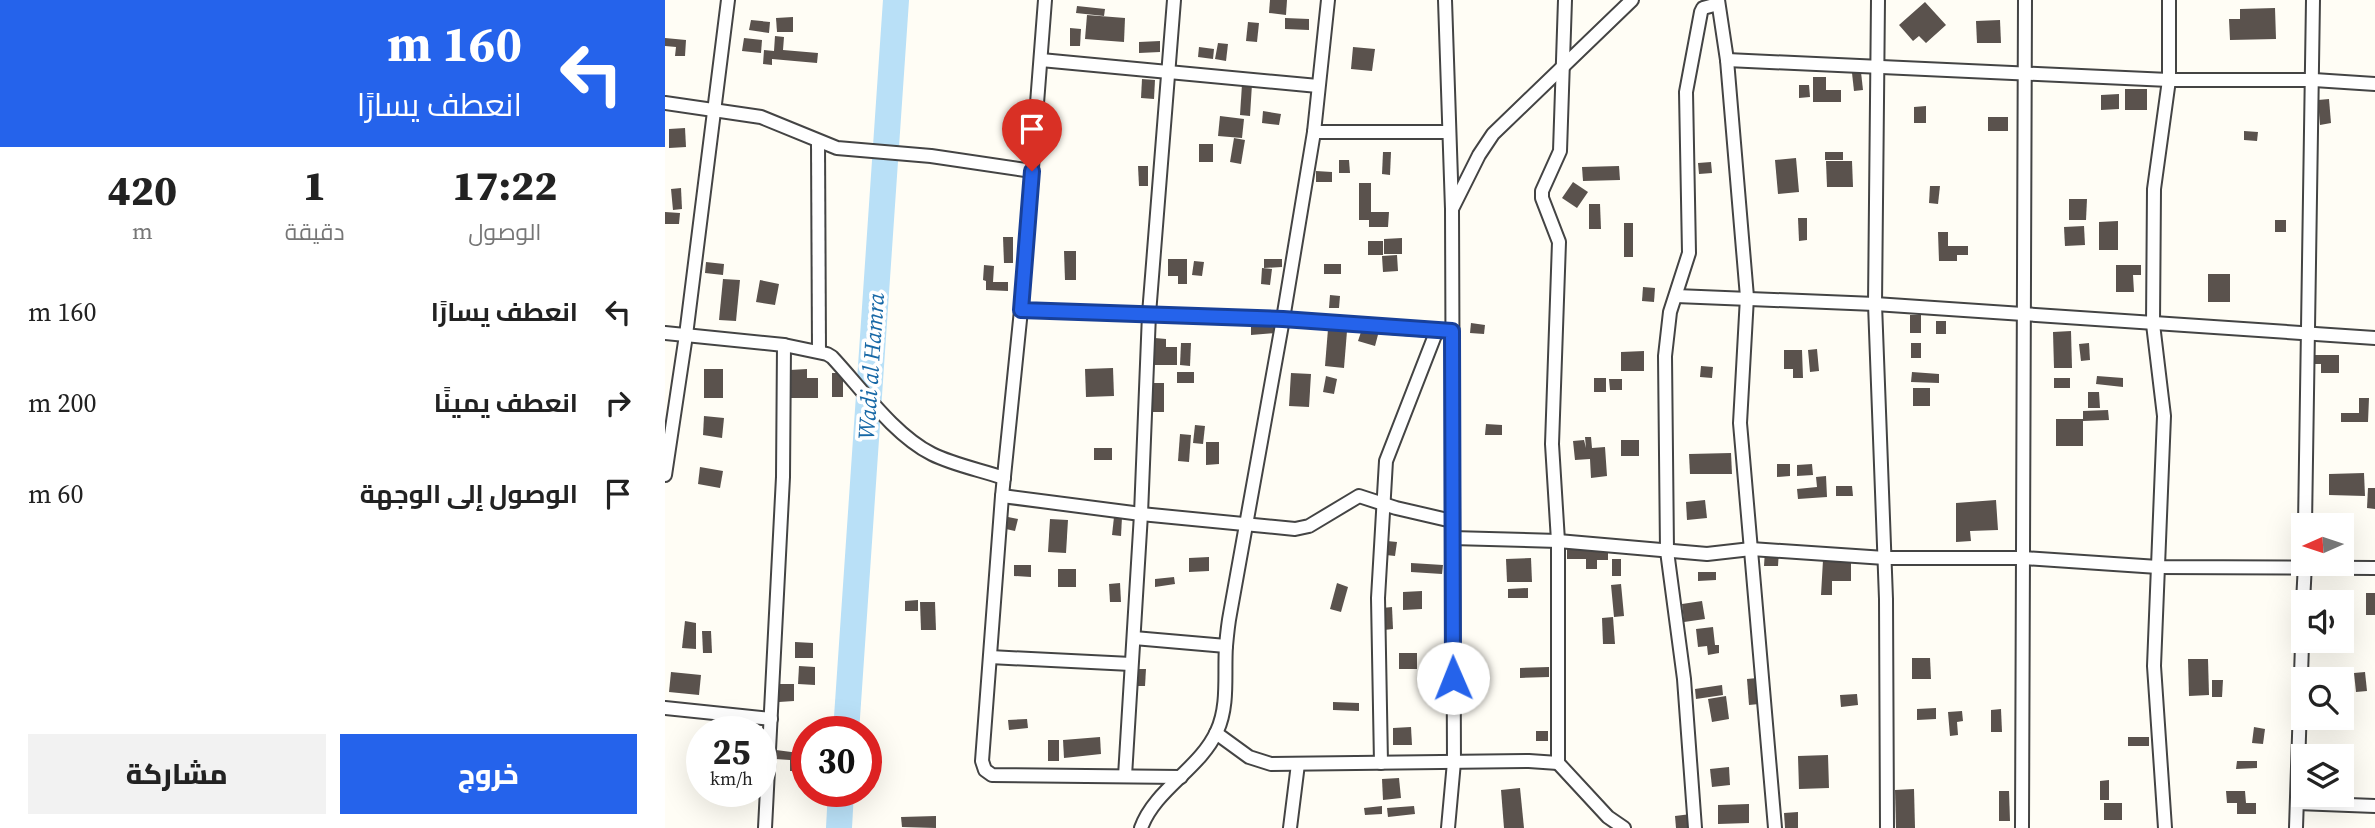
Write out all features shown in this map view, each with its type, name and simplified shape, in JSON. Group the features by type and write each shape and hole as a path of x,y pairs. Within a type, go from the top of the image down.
{"street":[{"path":"665,475 686,335 728,0"},
{"path":"1045,0 982,761 985,770 992,775 1181,778"},
{"path":"1125,776 1141,514 1149,314 1174,0"},
{"path":"1141,828 1151,808 1181,778 1216,733 1224,705 1226,646 1314,132 1328,0"},
{"path":"1445,0 1452,209 1454,762 1448,828"},
{"path":"1565,0 1560,151 1542,191 1542,198 1559,242 1552,444 1557,541 1558,763 1608,817 1624,828"},
{"path":"1452,209 1479,155 1493,134 1632,0"},
{"path":"1878,0 1875,304 1885,558 1887,828"},
{"path":"2022,828 2025,0"},
{"path":"2165,828 2154,666 2164,415 2153,324 2154,189 2169,80 2169,0"},
{"path":"2305,513 2313,0"},
{"path":"1695,828 1683,679 1667,551 1665,356 1666,334 1689,253 1685,117 1689,70 1701,12 1703,8 1718,2 1727,60 1747,298 1740,423 1775,828"},
{"path":"1041,60 1318,86"},
{"path":"1727,60 1879,69 2169,80 2313,80 2375,84"},
{"path":"665,103 771,120 837,148 931,156 1032,171"},
{"path":"1314,132 1448,132"},
{"path":"818,142 819,351"},
{"path":"1676,296 1875,304 2375,338"},
{"path":"1021,310 1283,319 1452,331"},
{"path":"1381,763 1377,646 1385,470 1390,447 1437,330"},
{"path":"665,333 784,345 832,356 896,426 923,449 935,456 1004,478"},
{"path":"771,716 783,477 784,345"},
{"path":"1002,496 1141,514 1301,529 1356,496 1363,496 1385,505 1452,520"},
{"path":"1452,538 1557,541 1707,554 1751,550 1885,558 2023,558 2158,567 2291,566"},
{"path":"2354,567 2375,568"},
{"path":"1133,638 1226,646"},
{"path":"2299,744 2302,653"},
{"path":"990,657 1131,664"},
{"path":"665,708 742,716"},
{"path":"1216,733 1248,757 1271,764 1529,761 1558,763"},
{"path":"1290,828 1298,764"},
{"path":"2354,805 2375,806"},
{"path":"765,828 766,807"},
{"path":"2296,828 2297,807"}],"building":[{"path":"1270,0 1287,0 1286,15 1269,13"},
{"path":"1925,2 1946,25 1926,43 1919,36 1913,41 1899,25"},
{"path":"1077,6 1105,9 1104,16 1076,13"},
{"path":"2275,8 2276,39 2230,40 2229,19 2240,19 2240,9"},
{"path":"1087,15 1125,18 1124,42 1085,39"},
{"path":"793,17 793,32 777,32 776,18"},
{"path":"1285,18 1309,19 1309,30 1285,29"},
{"path":"751,20 770,22 769,33 749,30"},
{"path":"2000,20 2001,43 1977,43 1976,21"},
{"path":"1248,22 1259,23 1257,42 1246,41"},
{"path":"1070,28 1081,29 1080,46 1070,46"},
{"path":"775,36 784,37 783,50 818,53 817,63 772,59 772,65 763,64 764,50 774,51"},
{"path":"665,38 686,40 685,56 675,56 676,47 665,46"},
{"path":"744,38 762,40 761,53 742,51"},
{"path":"1160,41 1160,52 1139,53 1139,42"},
{"path":"1218,43 1228,44 1226,61 1215,59"},
{"path":"1199,47 1214,49 1213,59 1198,57"},
{"path":"1353,47 1375,49 1372,71 1351,69"},
{"path":"1861,72 1863,90 1854,91 1852,73"},
{"path":"1813,77 1826,77 1826,90 1841,90 1841,102 1813,102"},
{"path":"1142,79 1155,80 1154,99 1141,98"},
{"path":"1242,84 1252,84 1250,116 1240,115"},
{"path":"1799,85 1809,85 1810,97 1799,98"},
{"path":"2125,89 2147,89 2147,110 2125,110"},
{"path":"2119,94 2119,109 2101,110 2101,95"},
{"path":"2329,99 2331,123 2320,125 2318,100"},
{"path":"1926,106 1926,123 1914,123 1914,107"},
{"path":"1263,111 1281,114 1279,125 1262,123"},
{"path":"1220,116 1244,119 1242,138 1218,136"},
{"path":"1988,117 2008,117 2008,131 1988,131"},
{"path":"685,128 686,147 669,148 669,129"},
{"path":"2244,131 2258,132 2257,141 2244,140"},
{"path":"1234,138 1245,140 1241,164 1230,162"},
{"path":"1199,144 1213,144 1213,162 1199,162"},
{"path":"1383,152 1391,152 1390,175 1382,174"},
{"path":"1825,152 1843,152 1843,160 1825,160"},
{"path":"1796,158 1799,192 1778,194 1775,160"},
{"path":"1339,160 1349,160 1350,173 1339,173"},
{"path":"1826,161 1852,161 1853,187 1827,187"},
{"path":"1711,162 1712,173 1699,174 1698,163"},
{"path":"1138,166 1148,166 1148,186 1139,186"},
{"path":"1619,166 1620,180 1583,181 1582,167"},
{"path":"1316,171 1332,172 1332,182 1316,182"},
{"path":"1573,182 1588,192 1577,208 1562,198"},
{"path":"1359,183 1371,183 1371,212 1389,212 1388,227 1369,227 1369,220 1359,220"},
{"path":"1930,186 1940,186 1938,204 1929,203"},
{"path":"681,188 682,209 673,210 671,189"},
{"path":"2069,199 2087,199 2086,220 2069,220"},
{"path":"1589,204 1600,204 1601,229 1589,229"},
{"path":"665,212 680,213 679,224 665,224"},
{"path":"1798,218 1807,218 1807,240 1799,241"},
{"path":"2275,220 2286,220 2286,232 2275,232"},
{"path":"2118,221 2118,250 2099,250 2099,222"},
{"path":"1624,223 1633,223 1633,257 1624,257"},
{"path":"2084,226 2085,245 2065,246 2064,227"},
{"path":"1938,232 1948,232 1948,246 1968,246 1968,255 1957,255 1957,261 1939,261"},
{"path":"1003,237 1013,237 1013,263 1004,263"},
{"path":"1402,238 1402,254 1384,254 1384,239"},
{"path":"1368,241 1383,241 1383,255 1368,255"},
{"path":"1064,251 1076,251 1076,280 1065,280"},
{"path":"1397,255 1398,271 1383,272 1382,256"},
{"path":"1168,259 1187,259 1187,284 1178,284 1178,276 1168,276"},
{"path":"1264,259 1282,259 1282,267 1264,268"},
{"path":"1194,261 1204,262 1202,276 1192,275"},
{"path":"706,262 724,264 723,275 705,273"},
{"path":"1324,264 1341,264 1341,274 1324,274"},
{"path":"984,265 994,266 993,282 1008,282 1008,291 986,290 986,281 983,280"},
{"path":"2116,265 2141,265 2141,275 2133,275 2134,292 2116,292"},
{"path":"1262,268 1272,269 1270,285 1261,284"},
{"path":"2208,274 2230,274 2230,302 2208,302"},
{"path":"723,279 740,280 736,321 719,320"},
{"path":"760,280 779,284 775,305 756,302"},
{"path":"1643,287 1655,288 1654,302 1642,301"},
{"path":"1330,295 1340,296 1339,308 1329,308"},
{"path":"1910,315 1921,315 1921,333 1910,333"},
{"path":"1275,321 1276,333 1251,335 1251,323"},
{"path":"1936,321 1946,321 1946,334 1936,334"},
{"path":"1471,323 1485,325 1484,334 1470,333"},
{"path":"1363,326 1379,331 1375,346 1358,341"},
{"path":"1328,329 1347,331 1344,368 1325,366"},
{"path":"2071,331 2072,368 2054,368 2053,332"},
{"path":"1155,338 1166,339 1166,347 1177,347 1177,365 1155,365"},
{"path":"1181,343 1191,343 1190,366 1180,365"},
{"path":"1911,343 1921,343 1921,358 1911,358"},
{"path":"2089,343 2090,360 2081,361 2079,344"},
{"path":"1817,349 1819,371 1810,372 1808,350"},
{"path":"1784,350 1802,350 1803,378 1793,378 1793,369 1784,369"},
{"path":"1644,351 1644,371 1621,371 1621,352"},
{"path":"2315,355 2339,355 2339,373 2321,373 2321,364 2315,364"},
{"path":"1701,366 1713,367 1712,378 1700,377"},
{"path":"1113,368 1114,396 1086,397 1085,369"},
{"path":"704,369 723,369 723,398 704,398"},
{"path":"807,369 807,378 818,378 818,398 790,398 790,370"},
{"path":"1177,372 1194,372 1194,383 1177,383"},
{"path":"1912,372 1939,374 1939,383 1911,382"},
{"path":"832,373 843,373 843,397 832,397"},
{"path":"1291,373 1311,374 1309,407 1289,406"},
{"path":"1326,376 1337,379 1334,394 1323,392"},
{"path":"2097,376 2123,378 2123,387 2096,384"},
{"path":"1594,378 1606,378 1606,392 1594,392"},
{"path":"2054,378 2070,378 2070,388 2054,388"},
{"path":"1609,379 1622,379 1622,390 1610,390"},
{"path":"1153,383 1164,383 1164,412 1153,412"},
{"path":"1913,388 1930,388 1930,406 1913,406"},
{"path":"2088,392 2099,392 2100,408 2088,408"},
{"path":"2359,398 2369,398 2368,422 2341,422 2341,413 2359,413"},
{"path":"2108,410 2109,420 2083,421 2083,411"},
{"path":"704,416 724,418 722,438 703,435"},
{"path":"2056,419 2083,419 2083,446 2056,446"},
{"path":"1486,424 1502,425 1502,435 1485,435"},
{"path":"1195,425 1205,426 1203,444 1193,443"},
{"path":"1180,434 1191,435 1189,462 1178,461"},
{"path":"1585,437 1591,437 1592,448 1605,447 1607,476 1591,478 1590,459 1575,460 1573,441 1584,440 1586,448"},
{"path":"1621,440 1639,440 1639,456 1621,456"},
{"path":"1206,442 1219,442 1219,464 1206,465"},
{"path":"1094,448 1112,448 1112,460 1094,460"},
{"path":"1731,453 1732,474 1690,474 1689,454"},
{"path":"1777,464 1790,464 1790,476 1777,477"},
{"path":"1812,464 1813,475 1797,476 1797,465"},
{"path":"700,467 723,471 720,488 698,484"},
{"path":"2364,473 2365,496 2329,495 2329,474"},
{"path":"1826,476 1827,497 1798,499 1797,489 1817,487 1816,477"},
{"path":"1836,486 1852,486 1853,496 1836,496"},
{"path":"2368,488 2375,488 2375,509 2367,508"},
{"path":"1705,500 1707,518 1687,520 1686,502"},
{"path":"1996,500 1998,530 1970,531 1971,541 1956,542 1956,503"},
{"path":"1008,517 1018,519 1015,531 1006,529"},
{"path":"1114,517 1122,517 1121,536 1112,535"},
{"path":"1050,519 1068,520 1066,553 1048,552"},
{"path":"1387,541 1397,542 1395,556 1386,555"},
{"path":"1608,543 1608,560 1597,560 1597,569 1586,569 1586,559 1567,559 1567,544"},
{"path":"1765,549 1779,550 1778,566 1764,566"},
{"path":"1209,557 1209,571 1189,572 1189,558"},
{"path":"1531,558 1532,582 1507,582 1506,559"},
{"path":"1612,559 1621,559 1621,576 1612,576"},
{"path":"1823,560 1851,560 1851,581 1832,581 1832,595 1821,595"},
{"path":"1411,563 1443,565 1442,574 1411,572"},
{"path":"1014,565 1031,565 1031,577 1014,576"},
{"path":"1058,569 1076,569 1076,587 1058,587"},
{"path":"1698,572 1716,572 1716,580 1698,581"},
{"path":"1174,577 1175,584 1155,587 1155,579"},
{"path":"1120,583 1121,602 1110,602 1109,584"},
{"path":"1337,583 1348,587 1341,612 1330,609"},
{"path":"1621,584 1624,616 1614,617 1611,585"},
{"path":"1528,588 1528,598 1508,598 1508,589"},
{"path":"1422,591 1422,609 1403,610 1403,592"},
{"path":"2366,593 2375,593 2375,615 2366,615"},
{"path":"918,600 918,611 905,611 905,601"},
{"path":"1702,601 1705,619 1684,622 1682,604"},
{"path":"920,602 935,602 936,630 921,630"},
{"path":"1392,607 1393,629 1384,630 1382,608"},
{"path":"1613,617 1615,644 1603,644 1602,618"},
{"path":"685,621 696,623 696,649 682,648"},
{"path":"1713,627 1719,653 1708,655 1707,646 1698,647 1696,629"},
{"path":"702,631 711,631 712,653 703,653"},
{"path":"795,642 813,643 813,658 795,658"},
{"path":"1399,653 1417,653 1417,669 1399,669"},
{"path":"1912,658 1930,658 1931,679 1912,679"},
{"path":"2188,659 2208,659 2209,695 2189,696"},
{"path":"799,666 815,667 815,685 798,684"},
{"path":"1549,667 1549,677 1520,678 1520,668"},
{"path":"1135,669 1146,669 1145,686 1134,686"},
{"path":"671,672 701,675 699,695 669,692"},
{"path":"2365,672 2367,691 2356,692 2354,673"},
{"path":"1757,678 1759,704 1749,705 1747,679"},
{"path":"2212,680 2223,680 2222,697 2212,697"},
{"path":"779,684 794,684 794,701 779,702"},
{"path":"1722,685 1723,695 1696,699 1695,689"},
{"path":"1857,694 1858,705 1841,707 1840,695"},
{"path":"1726,696 1729,719 1712,722 1708,699"},
{"path":"1333,702 1359,703 1359,711 1333,710"},
{"path":"1936,708 1936,719 1917,720 1917,709"},
{"path":"2001,709 2002,732 1991,732 1991,710"},
{"path":"1962,711 1963,721 1957,722 1958,735 1950,736 1948,712"},
{"path":"1027,719 1028,728 1009,730 1008,720"},
{"path":"1411,727 1412,745 1393,745 1393,728"},
{"path":"2254,727 2265,729 2263,744 2252,743"},
{"path":"1536,731 1548,731 1548,741 1536,741"},
{"path":"1100,737 1101,754 1064,758 1063,740"},
{"path":"2128,737 2149,737 2149,746 2128,746"},
{"path":"1048,740 1059,740 1059,761 1048,761"},
{"path":"777,750 791,752 791,771 790,760 777,759"},
{"path":"1828,755 1829,788 1799,789 1798,756"},
{"path":"2237,761 2257,761 2257,768 2236,769"},
{"path":"1729,767 1730,785 1712,787 1710,769"},
{"path":"1399,778 1401,798 1383,800 1382,779"},
{"path":"2109,780 2109,800 2100,800 2100,781"},
{"path":"1520,788 1524,828 1504,828 1501,790"},
{"path":"1914,789 1915,828 1896,828 1895,790"},
{"path":"1999,791 2009,791 2010,821 1999,821"},
{"path":"2226,791 2245,791 2246,803 2256,803 2256,814 2237,814 2237,803 2227,803"},
{"path":"2104,803 2122,803 2122,820 2104,820"},
{"path":"1749,804 1749,823 1718,824 1718,805"},
{"path":"1382,806 1382,814 1365,815 1364,808"},
{"path":"1414,806 1415,814 1388,817 1387,808"},
{"path":"1798,812 1798,828 1785,828 1784,813"},
{"path":"1691,814 1693,828 1676,828 1675,816"},
{"path":"936,816 936,828 902,827 901,817"}],"waterway":[{"name":"Wadi al Hamra","path":"847,716 896,0"},
{"name":"Wadi al Hamra","path":"839,828 840,807"}],"route":[{"path":"1032,171 1021,310 1283,319 1452,331 1453,678"}]}
